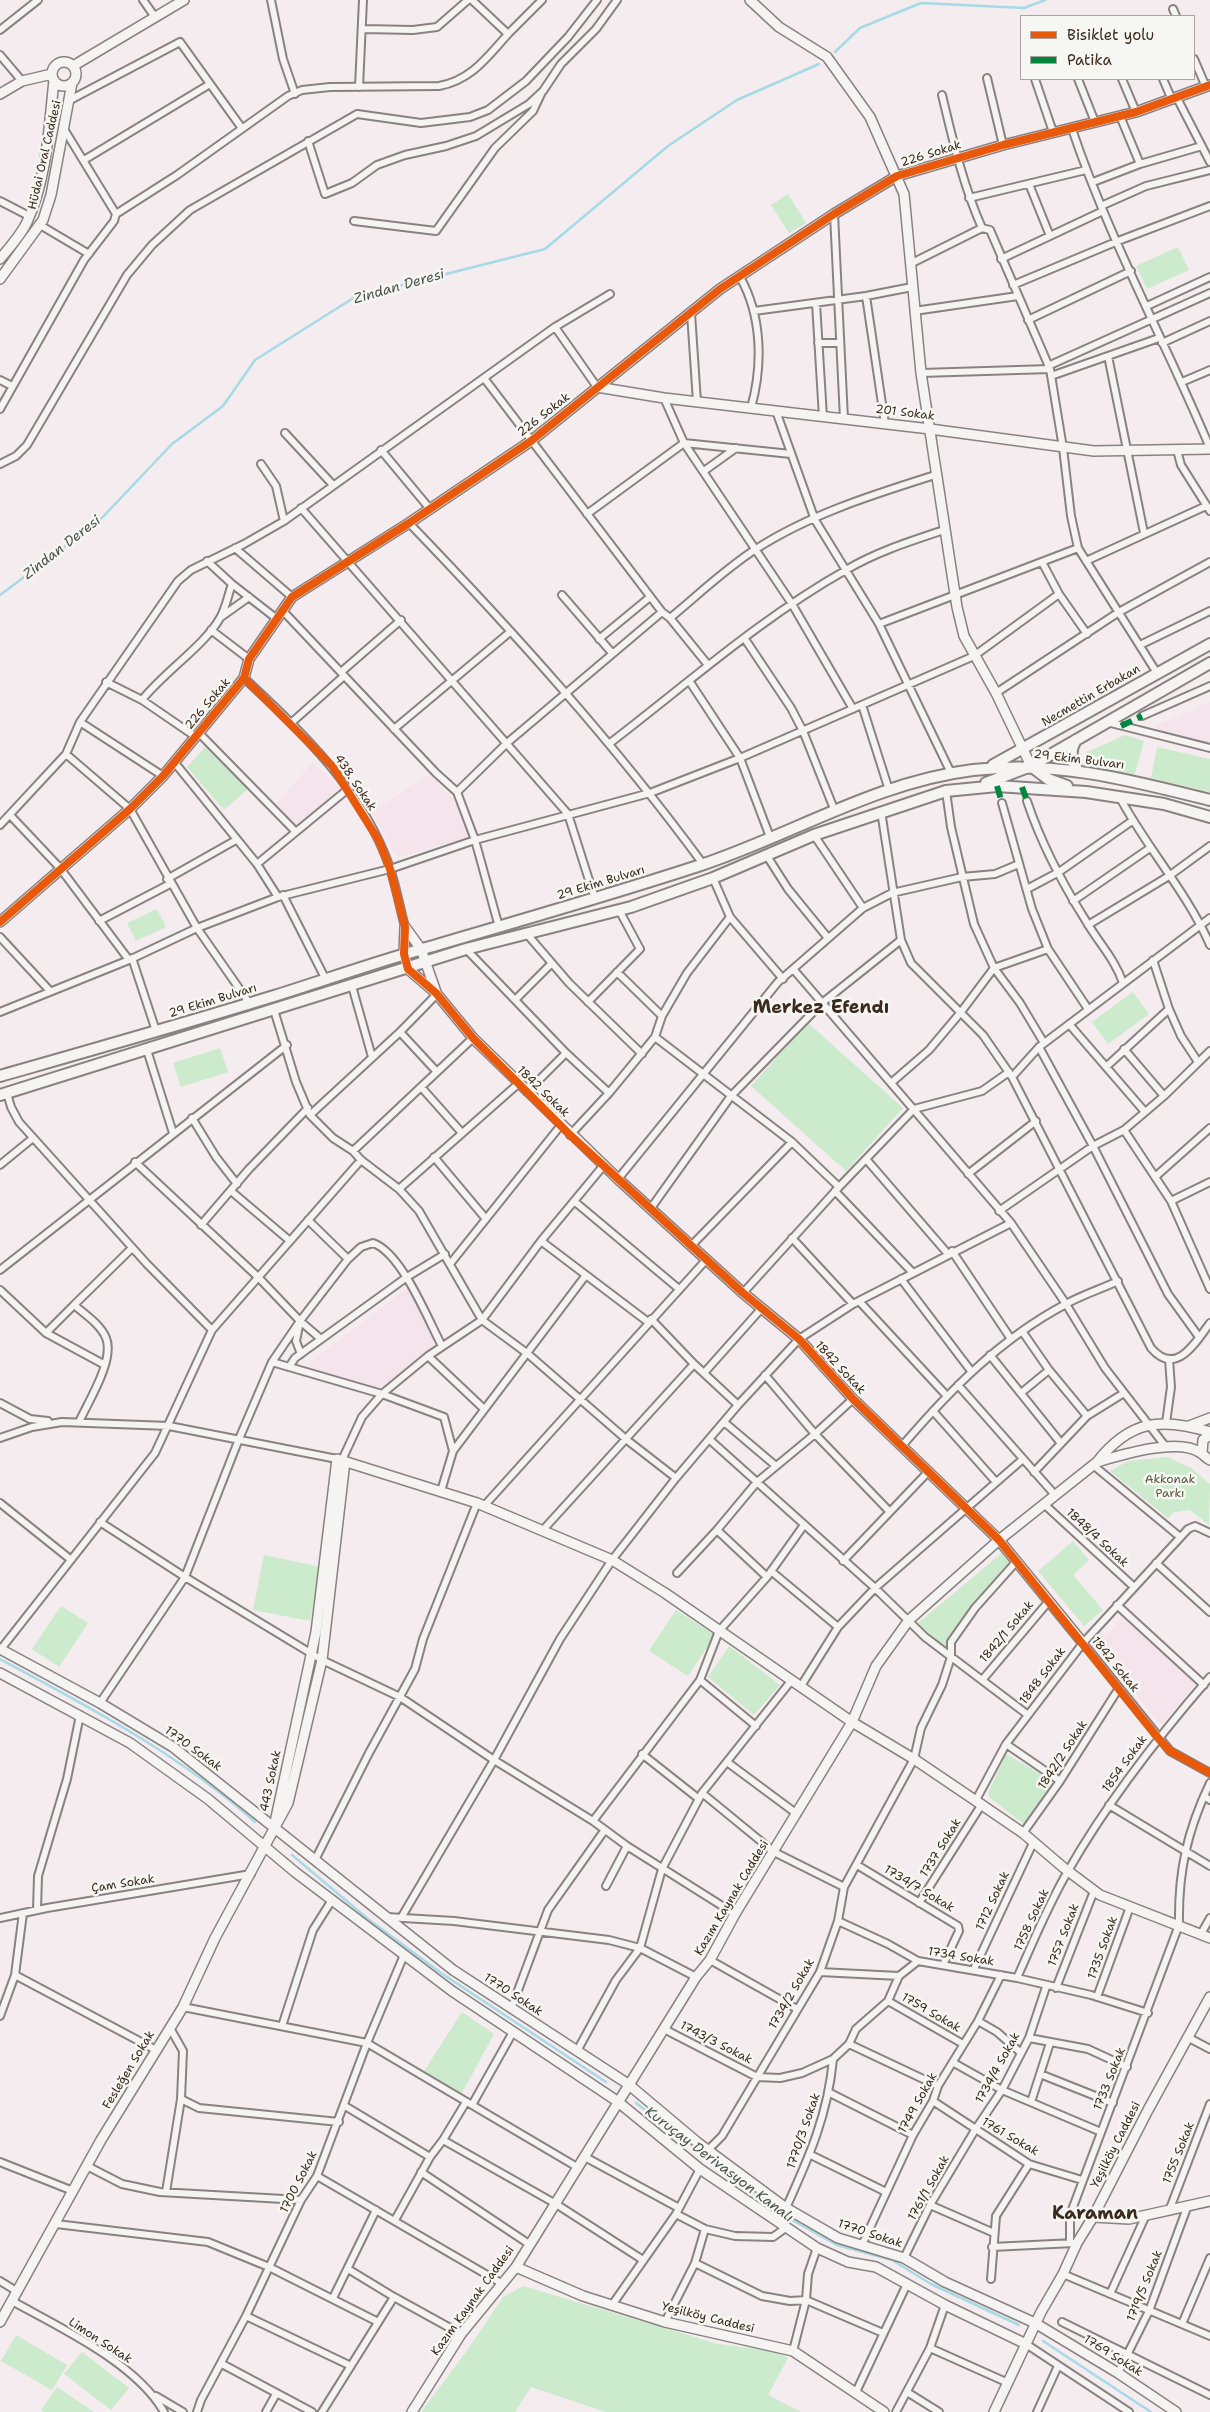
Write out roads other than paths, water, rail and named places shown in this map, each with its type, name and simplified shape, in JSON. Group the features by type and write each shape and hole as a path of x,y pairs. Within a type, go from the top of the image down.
{"main road":[{"name":"Necmettin Erbakan","path":"983,769 1024,749 1210,644"},
{"path":"961,790 1008,776 1031,766 1210,664"},
{"path":"1076,740 1071,747 1071,755 1078,771"},
{"path":"1031,766 1053,782 1086,792"},
{"name":"29 Ekim Bulvarı","path":"0,1076 156,1032 404,954 595,899 703,864 834,809 890,790 951,773 1031,766 1111,775 1210,800"},
{"path":"4,1094 408,969 466,949 619,910 713,878 814,835 881,811 946,791 997,786 1086,792 1164,804 1210,817"}],"street":[{"path":"0,30 38,0"},
{"path":"143,0 155,17"},
{"path":"73,66 184,0"},
{"path":"271,0 283,59 295,94"},
{"path":"358,87 363,0"},
{"path":"362,29 413,30 438,27 468,0"},
{"path":"472,0 508,34"},
{"path":"0,408 89,254 114,221 116,214 177,175 242,127 295,94 330,87 439,86 454,83 470,74 542,0"},
{"path":"0,464 16,456 27,445 126,275 152,245 200,202 356,114 421,123 461,119 488,110 526,81 568,37 597,0"},
{"path":"354,221 436,231 495,148 533,111 543,91 561,64 596,29 617,0"},
{"path":"750,0 779,27 827,57 870,117 904,194 921,373 944,530 964,636 996,693 1031,766"},
{"path":"70,100 180,42 242,127"},
{"path":"0,54 22,81"},
{"path":"1195,61 1208,86"},
{"path":"0,94 22,81 53,77 64,86 72,83 76,74 73,66 64,62 58,64 53,77"},
{"name":"Hüdai Oral Caddesi","path":"0,259 29,216 47,146 53,77"},
{"path":"987,78 1003,145"},
{"path":"1035,80 1053,132"},
{"path":"1078,80 1095,122"},
{"path":"1122,80 1136,112"},
{"path":"1164,80 1210,162"},
{"name":"Hüdai Oral Caddesi","path":"0,279 40,225 51,195 72,83"},
{"path":"84,160 210,84"},
{"name":"226 Sokak","path":"0,922 130,809 175,763 244,678 249,659 292,597 409,523 531,440 720,289 834,214 897,176 1003,145 1136,112 1208,86"},
{"path":"308,141 325,194 352,183 377,165 405,155 446,146 476,136 528,104 543,91"},
{"path":"942,95 969,198 982,228"},
{"path":"1120,116 1140,164"},
{"path":"64,129 116,214"},
{"path":"1072,129 1102,208 1147,306 1160,340 1182,382 1210,449"},
{"path":"1092,182 1140,164 1202,146"},
{"path":"969,198 1086,170"},
{"path":"1002,260 1146,186 1210,170"},
{"path":"1029,184 1050,236"},
{"path":"0,201 29,216"},
{"path":"1013,285 1118,241 1210,206"},
{"path":"834,214 836,300 844,419"},
{"path":"40,225 89,254"},
{"path":"910,264 982,228 990,230 1050,371 1063,448 1071,516 1078,548 1157,673"},
{"path":"1028,320 1131,271"},
{"path":"740,277 749,294 758,335 756,393 752,408"},
{"path":"1147,306 1210,277"},
{"path":"754,311 866,296 912,287"},
{"path":"1050,371 1210,293"},
{"path":"0,826 66,754 80,722 178,581 191,570 284,521 555,327 610,294"},
{"path":"866,296 885,424"},
{"path":"914,311 1018,296"},
{"path":"816,303 823,416"},
{"path":"691,313 697,402"},
{"path":"921,373 1050,371 1160,340 1210,321"},
{"path":"555,327 597,387"},
{"path":"818,344 839,343"},
{"path":"1108,356 1144,533"},
{"path":"1182,382 1210,370"},
{"path":"484,378 650,597 662,612 670,618 708,666"},
{"path":"0,380 12,386"},
{"name":"201 Sokak","path":"597,387 664,398 930,429 1094,452 1210,449"},
{"path":"664,398 684,443 792,604 853,709"},
{"path":"776,411 815,520 847,569 879,624 951,773"},
{"path":"285,433 333,485"},
{"path":"587,514 684,443 791,454"},
{"path":"704,472 736,448"},
{"path":"381,450 430,509"},
{"path":"1086,561 1144,533 1208,509 1181,465 1177,450"},
{"path":"260,464 276,486 284,521"},
{"path":"670,618 756,549 869,496 936,475"},
{"path":"302,508 568,814 595,899"},
{"path":"409,523 610,743 703,864"},
{"path":"610,743 708,666 792,604 847,569 904,543 944,530"},
{"path":"235,548 292,597"},
{"path":"879,624 1078,548"},
{"path":"207,561 249,597 280,615 343,674 394,729 457,792 475,840 499,927"},
{"path":"1042,562 1059,594 1087,634"},
{"path":"996,693 1119,612 1210,562"},
{"path":"221,617 232,584"},
{"path":"0,1012 130,959 197,928 281,896 390,868 475,840 650,793 740,758 974,656 1059,594"},
{"path":"562,595 612,653"},
{"path":"142,700 156,682 211,630 221,617 249,597"},
{"path":"600,638 650,597"},
{"path":"1140,645 1210,611"},
{"path":"457,792 507,742 662,612"},
{"path":"291,723 401,620"},
{"path":"211,630 249,659"},
{"path":"394,729 510,632"},
{"path":"745,639 791,708 803,731 834,809"},
{"name":"438. Sokak","path":"244,678 332,766 348,789 379,841 390,868 405,927"},
{"path":"106,682 142,700 197,735 296,830"},
{"path":"690,682 740,758 770,837"},
{"path":"1142,716 1210,686"},
{"path":"862,705 890,790"},
{"path":"80,722 163,776"},
{"path":"1106,722 1210,748"},
{"path":"66,754 130,809 197,928 250,1004"},
{"path":"175,763 281,896 326,980"},
{"path":"257,864 348,789"},
{"path":"946,791 962,876 974,924 994,968 1020,1003 1168,1294 1199,1337"},
{"path":"1119,796 1132,821 1201,925 1210,945"},
{"path":"1027,801 1042,842 1073,901 1118,968 1123,983"},
{"path":"1002,803 1019,864 1048,949 1088,1009"},
{"path":"881,811 892,893 901,940 911,963 983,1035 1010,1075 1036,1121 1058,1170 1118,1281 1151,1348 1159,1357 1169,1360 1182,1357 1210,1323"},
{"path":"10,816 60,868 130,959 156,1032"},
{"path":"1027,888 1059,872 1132,821"},
{"path":"814,835 863,908"},
{"path":"99,921 236,840"},
{"path":"1088,925 1169,876 1210,846"},
{"path":"1073,901 1150,848"},
{"path":"767,856 788,889 828,938"},
{"path":"618,1180 783,979 863,908 892,893 962,876 995,874 1019,864"},
{"path":"713,878 730,917 783,979"},
{"path":"588,1002 640,949 619,910"},
{"path":"570,1135 609,1094 655,1037 662,1016 687,973 730,917"},
{"path":"743,1293 837,1189 914,1109 982,1091 1010,1075 1041,1045 1210,918"},
{"path":"405,927 421,949 436,993"},
{"path":"405,927 404,954 408,969 436,993"},
{"path":"526,933 588,1002 642,1054"},
{"path":"0,937 50,991"},
{"path":"651,1208 731,1096 822,1003 901,940"},
{"path":"466,949 566,1053 609,1094"},
{"path":"891,1083 929,1050 994,968 1048,949"},
{"path":"1153,960 1181,1036 1198,1062"},
{"path":"515,1000 552,963"},
{"path":"794,970 1011,1223 1066,1304 1105,1368 1166,1447"},
{"path":"617,972 662,1016"},
{"path":"352,986 372,1057"},
{"path":"201,1225 236,1184 309,1111 400,1032 436,993"},
{"name":"1842 Sokak","path":"436,993 472,1038 570,1135 706,1260 799,1340 854,1399 999,1540 1120,1688 1158,1738 1170,1751 1210,1772"},
{"path":"1106,1067 1170,1009"},
{"path":"274,1010 296,1082 309,1111 333,1138 354,1151 362,1160 399,1189 419,1211 482,1320 528,1354 626,1440 676,1478"},
{"path":"1069,1024 1145,1112"},
{"path":"400,1032 437,1072"},
{"path":"655,1037 792,1142 913,1273"},
{"path":"354,1151 472,1038"},
{"path":"0,1270 286,1045"},
{"path":"147,1050 173,1133"},
{"path":"1124,1050 1164,1096"},
{"path":"999,1211 1093,1146 1124,1130 1164,1096 1210,1051"},
{"path":"527,1092 566,1053"},
{"path":"399,1189 518,1084"},
{"path":"421,1087 462,1133"},
{"path":"4,1094 33,1138 132,1248 212,1330"},
{"path":"192,1118 216,1157 236,1184"},
{"path":"968,1174 1036,1121"},
{"path":"450,1264 561,1125"},
{"path":"1155,1177 1210,1128"},
{"path":"1124,1130 1172,1201 1210,1289"},
{"path":"0,1165 33,1138"},
{"path":"691,1246 792,1142"},
{"path":"434,1157 486,1219"},
{"path":"866,1159 950,1253 1011,1339"},
{"path":"0,1649 155,1453 212,1330 362,1160"},
{"path":"135,1162 321,1339"},
{"path":"341,1460 362,1418 382,1394 428,1356 482,1320 541,1241 604,1165"},
{"path":"1172,1201 1210,1182"},
{"path":"231,1191 290,1240"},
{"path":"574,1201 679,1289"},
{"path":"308,1220 348,1259"},
{"path":"401,1918 494,1760 560,1639 612,1560 676,1478 738,1405 799,1340 856,1303 1011,1223"},
{"path":"792,1238 946,1395"},
{"path":"541,1241 650,1320 738,1405"},
{"path":"100,1704 185,1577 239,1439 272,1362 300,1321 348,1259 361,1247 373,1243 382,1248 407,1277 442,1346"},
{"path":"46,1333 132,1248"},
{"path":"289,1367 301,1354 321,1339 407,1277 445,1254"},
{"path":"315,1860 369,1752 415,1669 423,1639 481,1505 706,1260"},
{"path":"441,1491 453,1451 483,1408 528,1354 586,1275"},
{"path":"901,1279 971,1371"},
{"path":"902,1446 946,1395 990,1355 1022,1331 1066,1304 1118,1281"},
{"path":"0,1290 46,1333 106,1365"},
{"path":"74,1305 101,1330 107,1340 106,1365 79,1422"},
{"path":"704,1373 761,1309"},
{"path":"300,1321 296,1341 301,1354"},
{"path":"1022,1331 1087,1416"},
{"path":"990,1355 1060,1442"},
{"path":"428,1356 483,1408"},
{"path":"1166,1423 1171,1387 1169,1360"},
{"path":"272,1362 382,1394 444,1417 453,1451"},
{"path":"542,1531 694,1364"},
{"path":"1021,1393 1050,1370"},
{"path":"765,1375 815,1434 889,1512"},
{"path":"958,1385 1055,1495"},
{"path":"1034,1472 1060,1442 1087,1416 1124,1393"},
{"path":"677,1573 717,1530 757,1482 854,1399"},
{"path":"0,1403 30,1419 169,1426 341,1460 481,1505 612,1560 665,1593 852,1722 914,1758 979,1802 1023,1833 1094,1891 1210,1938"},
{"path":"933,1410 996,1482"},
{"path":"1189,1426 1210,1418"},
{"path":"0,1438 32,1426 62,1422"},
{"path":"724,1422 776,1466"},
{"path":"1095,1463 1108,1448 1123,1436 1147,1424 1166,1423 1189,1426 1209,1432 1201,1444 1208,1459"},
{"path":"710,1440 951,1657 983,1679 1028,1715"},
{"path":"1095,1463 1136,1451 1166,1447 1208,1459"},
{"path":"801,1686 838,1627 875,1588 1023,1459"},
{"name":"443 Sokak","path":"274,1827 312,1653 341,1460"},
{"name":"443 Sokak","path":"274,1827 288,1803 294,1784 307,1718 322,1660 341,1460"},
{"path":"1095,1463 1180,1537"},
{"name":"Kazım Kaynak Caddesi","path":"412,2412 461,2334 516,2267 556,2204 576,2167 585,2157 617,2101 696,1977 710,1960 852,1722 876,1666 909,1620 999,1540 1095,1463"},
{"path":"843,1561 928,1472"},
{"path":"0,1503 70,1559"},
{"name":"1848/4 Sokak","path":"1045,1505 1134,1587"},
{"path":"100,1522 185,1577 322,1660 400,1697 494,1760 593,1821 604,1831 662,1869 736,1914"},
{"path":"593,1821 700,1680 719,1631 769,1574 804,1525"},
{"name":"1848 Sokak","path":"979,1802 1006,1744 1083,1642 1180,1537 1195,1526 1210,1533"},
{"path":"717,1530 769,1574 838,1627"},
{"name":"1734/2 Sokak","path":"708,2150 722,2136 820,1972 838,1921 844,1887 914,1758 921,1728 942,1685 951,1657 951,1642 975,1608 1016,1562"},
{"path":"1156,1563 1210,1612"},
{"name":"1842/1 Sokak","path":"983,1679 1049,1601"},
{"path":"1117,1605 1204,1684"},
{"name":"1770 Sokak","path":"0,1649 173,1747 453,1970 510,2009 628,2084 708,2150 786,2208 838,2238 904,2258 946,2282 1036,2323"},
{"path":"0,1673 80,1715 138,1749 208,1799 332,1900 452,1991 617,2101 700,2169 817,2248 848,2262 876,2267 945,2305 1026,2344 1129,2412"},
{"name":"1854 Sokak","path":"1068,1871 1108,1805 1158,1738 1210,1677"},
{"path":"700,1680 756,1726"},
{"path":"577,2051 616,1980 640,1948 662,1869 701,1796 791,1681"},
{"name":"1842/2 Sokak","path":"1023,1833 1120,1688"},
{"path":"37,1910 38,1876 67,1779 80,1715"},
{"path":"1006,1744 1060,1780"},
{"path":"642,1754 774,1852 844,1887"},
{"path":"727,1762 797,1814"},
{"name":"1733 Sokak","path":"1074,2243 1070,2215 1148,2013 1179,1925 1179,1892 1185,1850 1195,1814 1207,1798 1210,1783"},
{"name":"1737 Sokak","path":"919,1903 979,1802"},
{"path":"1108,1805 1210,1866"},
{"name":"Fesleğen Sokak","path":"0,2322 87,2166 183,2007 215,1938 251,1874 274,1827"},
{"path":"510,2009 548,1910 604,1831"},
{"name":"1712 Sokak","path":"974,1969 1033,1843"},
{"path":"606,1886 627,1846"},
{"name":"1734/7 Sokak","path":"857,1865 958,1926 959,1931 943,1965"},
{"name":"1758 Sokak","path":"1017,1978 1068,1871"},
{"name":"Çam Sokak","path":"0,1918 251,1874"},
{"name":"1757 Sokak","path":"1056,1988 1094,1891"},
{"path":"282,2026 313,1930 332,1900"},
{"name":"1735 Sokak","path":"1097,1998 1130,1907"},
{"path":"0,2016 15,1974 23,1913"},
{"path":"387,1918 454,1921 540,1930 609,1940 640,1948 696,1977"},
{"path":"1200,1934 1210,1918"},
{"path":"838,1921 888,1944 918,1961"},
{"name":"1700 Sokak","path":"197,2412 201,2400 222,2364 246,2316 301,2200 317,2176 339,2122 367,2043 404,1955"},
{"path":"710,1960 797,2009"},
{"name":"1734 Sokak","path":"898,1976 918,1961 974,1969 1097,1998 1148,2013"},
{"path":"757,2077 780,2078 802,2073 834,2059 849,2044 856,2029 888,2001 898,1976 820,1972"},
{"path":"15,1974 156,2050"},
{"name":"1749 Sokak","path":"862,2245 913,2135 933,2101 938,2086 954,2063 963,2044 978,2021 1000,1975"},
{"name":"1734/4 Sokak","path":"975,2130 1002,2090 1020,2052 1029,2038 1046,1986"},
{"name":"Yeşilköy Caddesi","path":"994,2412 1006,2382 1063,2274 1074,2243 1093,2218 1148,2110 1188,2038 1206,2014 1210,1997"},
{"name":"1759 Sokak","path":"888,2001 963,2044"},
{"path":"183,2007 367,2043 576,2167"},
{"path":"978,2021 997,2032 1020,2052"},
{"path":"166,2192 181,2099 183,2050 170,2028"},
{"name":"1743/3 Sokak","path":"664,2029 757,2077"},
{"path":"395,2220 430,2157 469,2103 513,2032"},
{"path":"1029,2038 1088,2049 1127,2067"},
{"path":"1188,2038 1210,2049"},
{"path":"1031,2102 1050,2043"},
{"path":"849,2044 938,2086"},
{"name":"1770/3 Sokak","path":"786,2208 811,2155 830,2093 834,2059"},
{"path":"954,2063 1002,2090 1101,2132"},
{"path":"1040,2074 1113,2103"},
{"path":"830,2093 913,2135"},
{"path":"181,2099 199,2108 339,2122"},
{"name":"1761 Sokak","path":"933,2101 1029,2164 1082,2180"},
{"name":"1755 Sokak","path":"1169,2210 1210,2104"},
{"path":"345,2106 430,2157"},
{"name":"1761/1 Sokak","path":"904,2258 930,2205 975,2130"},
{"path":"443,2140 556,2204 643,2260"},
{"path":"811,2155 886,2192"},
{"path":"585,2157 705,2229 752,2238 773,2237 787,2227"},
{"path":"0,2162 73,2191"},
{"path":"992,2279 992,2247 996,2216 1029,2164"},
{"path":"87,2166 122,2184 166,2192 301,2200"},
{"path":"612,2305 677,2211 700,2169"},
{"path":"421,2172 529,2244"},
{"path":"317,2176 501,2283"},
{"path":"1093,2218 1129,2219 1210,2201"},
{"path":"930,2205 994,2233"},
{"name":"1719/5 Sokak","path":"1118,2373 1148,2311 1188,2205"},
{"path":"333,2298 376,2210"},
{"path":"1110,2294 1146,2216"},
{"path":"56,2224 208,2242 269,2266 378,2322"},
{"path":"665,2322 695,2263 705,2229"},
{"path":"992,2247 1074,2243"},
{"path":"793,2351 806,2300 808,2274 817,2248"},
{"path":"1182,2324 1210,2258"},
{"path":"695,2263 762,2296 790,2301 806,2300 883,2332"},
{"name":"Yeşilköy Caddesi","path":"516,2267 583,2296 665,2322 793,2351 884,2412"},
{"path":"348,2269 461,2334"},
{"path":"1063,2274 1210,2336"},
{"path":"0,2281 18,2292"},
{"path":"856,2392 907,2284"},
{"path":"322,2412 394,2297"},
{"name":"Limon Sokak","path":"12,2301 86,2342 138,2380 154,2396 164,2412"},
{"path":"896,2412 930,2348 945,2305"},
{"path":"246,2316 351,2366"},
{"path":"1062,2322 1127,2356 1210,2395"},
{"name":"1769 Sokak","path":"1036,2323 1118,2373 1176,2412"},
{"path":"930,2348 1006,2382"},
{"path":"222,2364 312,2412"},
{"path":"1037,2412 1058,2366"},
{"path":"907,2392 939,2412"},
{"path":"266,2412 276,2394"},
{"path":"154,2396 183,2412"}],"waterway":[{"name":"Zindan Deresi","path":"835,52 860,28 921,3 1024,8 1045,0"},
{"name":"Zindan Deresi","path":"0,595 98,522 172,444 223,406 255,360 355,297 545,249 668,146 737,100 819,64"},
{"name":"Kuruçay Derivasyon Kanalı","path":"0,1659 67,1695 164,1753 226,1797 255,1822"},
{"name":"Kuruçay Derivasyon Kanalı","path":"292,1855 368,1919 441,1973 606,2082"},
{"name":"Kuruçay Derivasyon Kanalı","path":"636,2103 783,2215 837,2245 892,2260 931,2284 1019,2325"},
{"name":"Kuruçay Derivasyon Kanalı","path":"1043,2341 1151,2412"}],"district":[{"name":"Merkez Efendı","path":"821,1008"},
{"name":"Karaman","path":"1095,2214"}],"park label":[{"name":"Akkonak Parkı","path":"1170,1487"}]}
